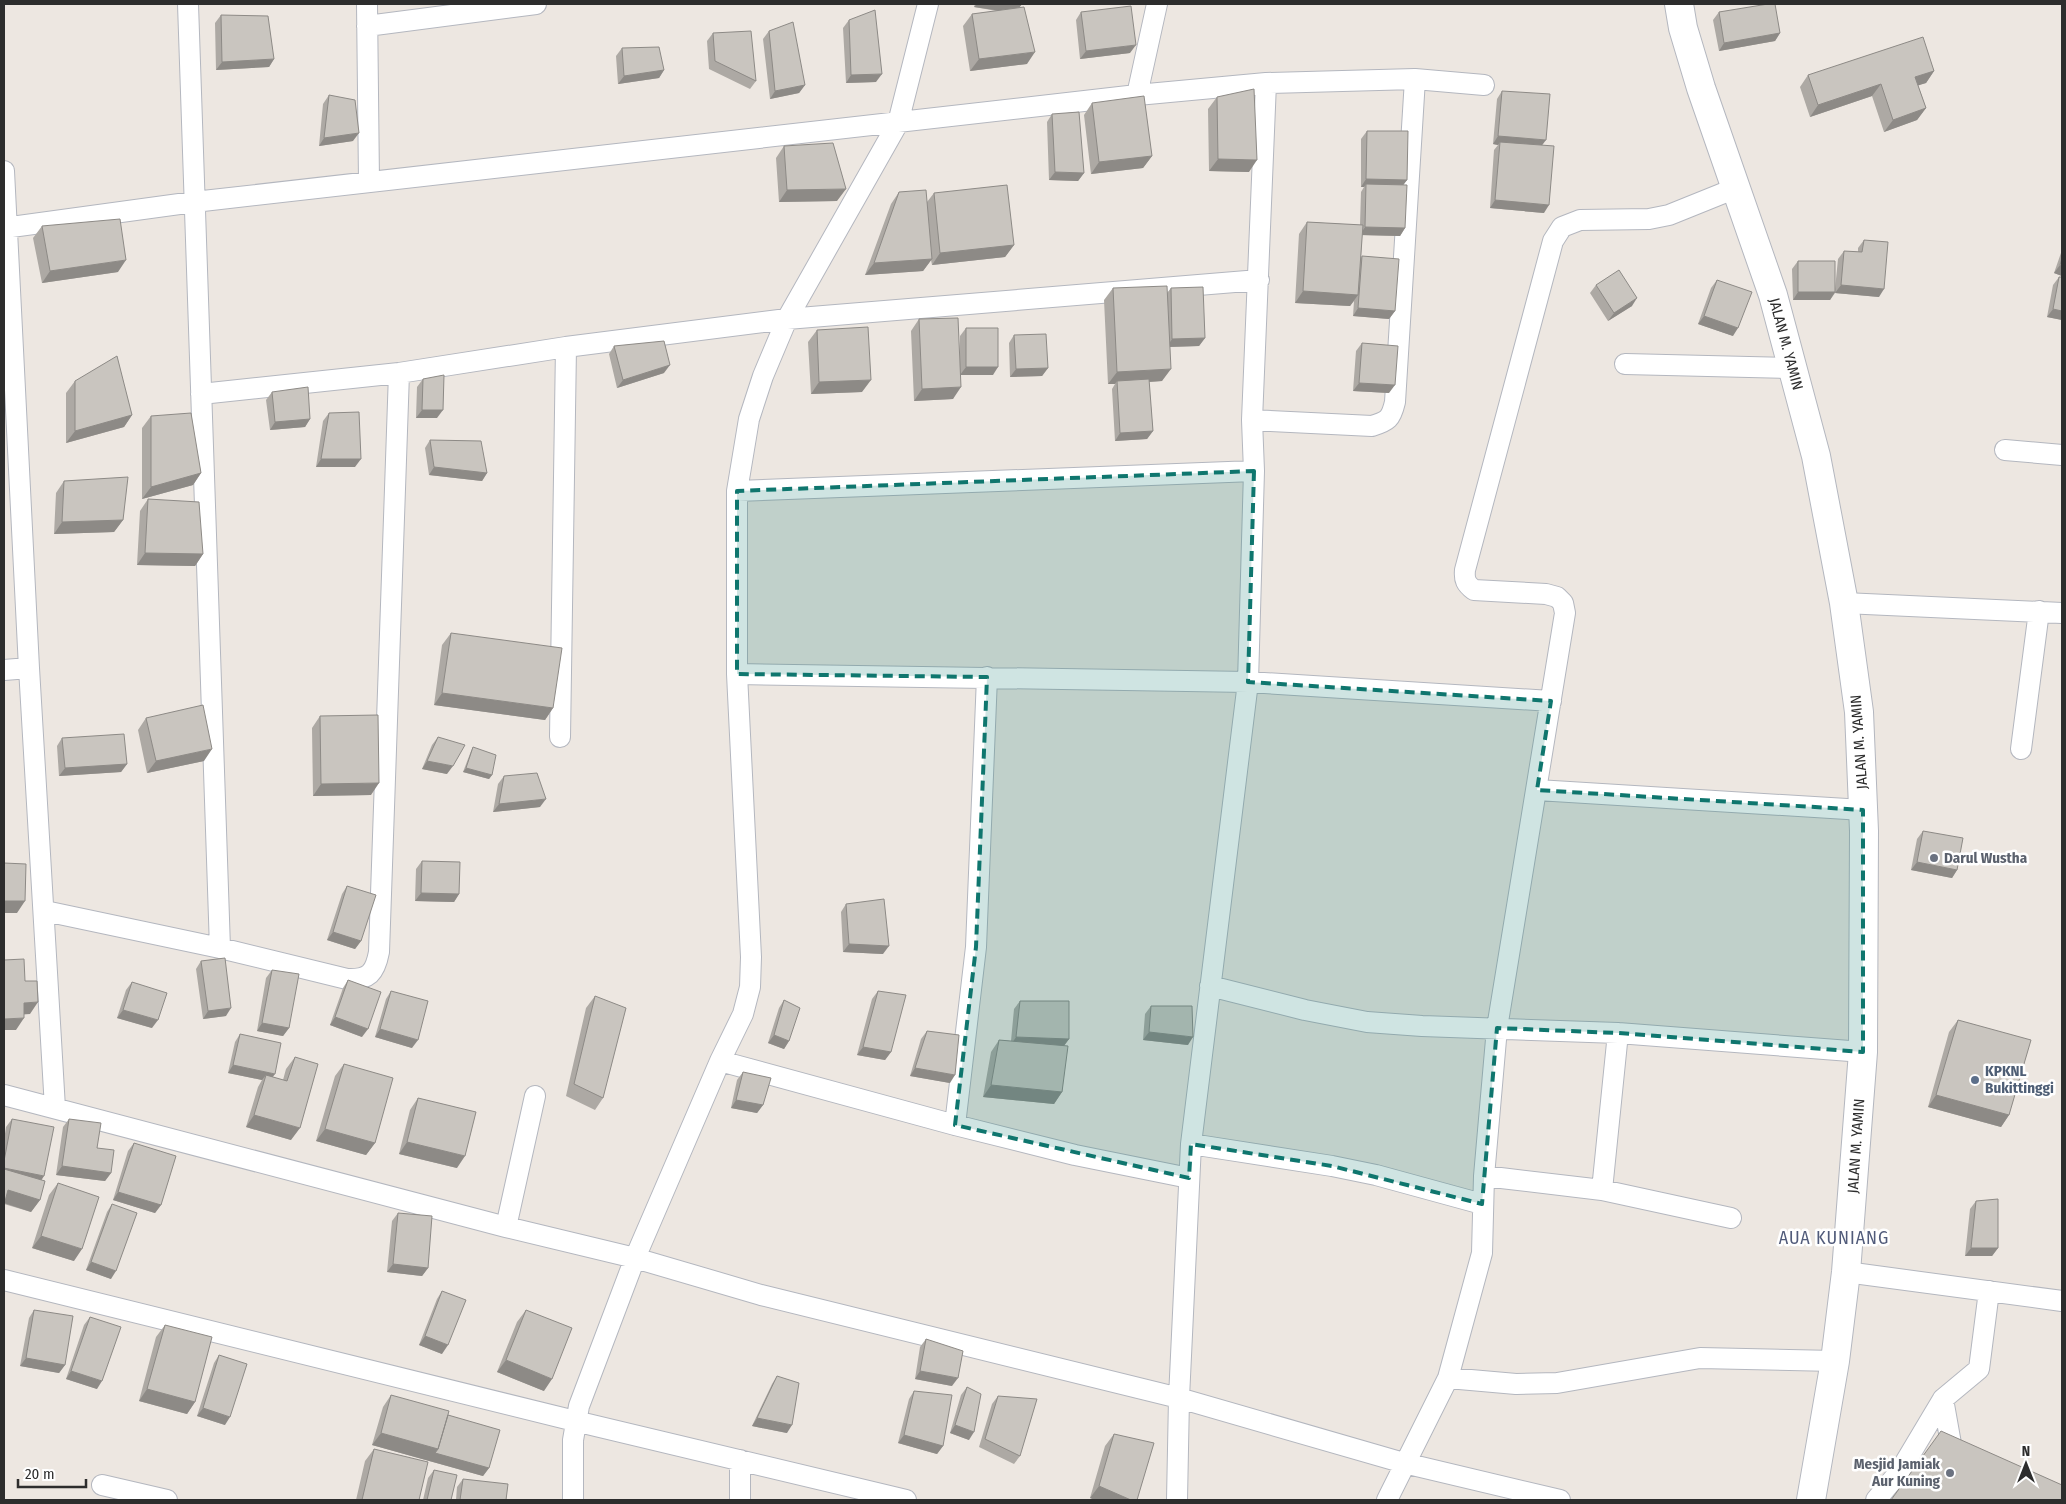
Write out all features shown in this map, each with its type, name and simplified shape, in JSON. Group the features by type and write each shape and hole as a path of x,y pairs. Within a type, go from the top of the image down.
{"street":[{"path":"188,4 220,948"},
{"path":"368,4 369,182"},
{"path":"367,26 536,4"},
{"path":"573,1500 573,1440 579,1406 635,1258 720,1061 743,1014 750,986 751,947 737,674 737,491 749,419 763,376 787,319 898,123 928,4"},
{"path":"1138,95 1157,4"},
{"name":"JALAN M. YAMIN","path":"1679,4 1683,28 1701,88 1773,294 1816,456 1844,603 1859,712 1863,810 1863,1052 1846,1272 1834,1361 1811,1500"},
{"path":"5,228 194,202 1138,95 1266,83 1415,79 1484,85"},
{"path":"1252,420 1372,426 1385,422 1392,414 1395,402 1415,79"},
{"path":"1177,1500 1179,1398 1191,1144 1248,682 1254,470 1252,420 1266,83"},
{"path":"4,171 5,228 55,1108"},
{"path":"1387,1500 1448,1378 1480,1262 1483,1234 1482,1204 1484,1176 1498,1028 1565,613 1564,603 1557,597 1546,594 1474,590 1467,585 1464,577 1552,241 1562,227 1580,220 1649,219 1669,215 1736,188"},
{"path":"201,394 399,373 566,347 787,319 1259,280"},
{"path":"560,737 566,347"},
{"path":"1624,364 1793,368"},
{"path":"45,911 220,948 347,979 360,980 371,974 376,966 379,952 399,373"},
{"path":"2005,450 2062,455"},
{"path":"737,491 1254,470"},
{"path":"1844,603 2062,613"},
{"path":"2021,749 2039,611"},
{"path":"4,670 29,668"},
{"path":"737,674 1248,682 1551,701"},
{"path":"955,1126 976,947 987,677"},
{"path":"1537,790 1863,810"},
{"path":"1210,986 1305,1010 1367,1022 1618,1033 1863,1052"},
{"path":"1602,1190 1618,1033"},
{"path":"720,1061 955,1126 1075,1155 1189,1178"},
{"path":"4,1095 506,1227 635,1258 761,1295 1179,1398 1404,1463 1560,1500"},
{"path":"506,1227 535,1096"},
{"path":"1191,1144 1332,1166 1376,1175 1482,1204"},
{"path":"1484,1176 1602,1190 1731,1218"},
{"path":"1846,1272 1990,1291 2061,1298"},
{"path":"4,1280 740,1460 878,1497 906,1500"},
{"path":"1876,1500 1900,1471 1943,1399 1979,1369 1990,1291"},
{"path":"1448,1378 1538,1385 1557,1384 1700,1358 1834,1361"},
{"path":"1943,1399 1953,1455 1979,1462"},
{"path":"740,1460 740,1500"},
{"path":"102,1485 167,1500"}],"highlighted area":[{"path":"1254,471 1248,682 1551,701 1537,790 1863,810 1863,1052 1618,1033 1497,1028 1482,1204 1332,1166 1191,1144 1189,1178 955,1125 976,947 987,677 737,674 737,491"}],"building":[{"path":"1775,4 1780,33 1724,43 1719,12"},
{"path":"1131,6 1136,45 1086,51 1081,12"},
{"path":"1024,7 1035,52 979,59 972,14"},
{"path":"875,10 882,74 851,75 849,20"},
{"path":"221,15 268,16 274,59 222,62"},
{"path":"793,22 805,85 775,91 769,31"},
{"path":"751,31 756,81 715,61 713,33"},
{"path":"1923,37 1934,71 1915,77 1926,108 1893,120 1881,84 1818,105 1808,75"},
{"path":"659,47 664,70 624,76 622,48"},
{"path":"1254,89 1257,160 1218,159 1217,97"},
{"path":"1502,91 1550,94 1546,140 1498,136"},
{"path":"329,95 355,100 359,133 324,138"},
{"path":"1144,96 1152,156 1099,162 1092,103"},
{"path":"1079,112 1084,173 1055,172 1052,114"},
{"path":"1367,131 1408,131 1407,180 1366,179"},
{"path":"1500,142 1554,146 1549,205 1495,200"},
{"path":"833,143 846,189 787,190 784,146"},
{"path":"1366,184 1407,185 1405,228 1365,227"},
{"path":"1007,185 1014,245 940,253 934,193"},
{"path":"926,190 932,259 874,263 899,192"},
{"path":"120,219 126,260 50,271 42,226"},
{"path":"1307,222 1363,225 1358,295 1303,291"},
{"path":"1864,240 1888,242 1884,289 1841,285 1844,251 1862,252"},
{"path":"1362,256 1399,259 1395,311 1358,308"},
{"path":"1798,261 1835,261 1835,292 1798,292"},
{"path":"1619,270 1637,298 1614,313 1596,285"},
{"path":"2059,277 2062,277 2062,311 2053,309"},
{"path":"1717,280 1752,292 1738,328 1704,316"},
{"path":"1167,286 1171,369 1117,372 1113,288"},
{"path":"1203,287 1205,338 1172,339 1171,288"},
{"path":"958,318 961,387 922,389 919,319"},
{"path":"868,327 871,380 819,382 817,330"},
{"path":"966,328 998,328 998,367 966,367"},
{"path":"1046,334 1048,368 1016,369 1014,335"},
{"path":"664,341 670,365 623,380 614,346"},
{"path":"1362,343 1398,346 1395,385 1359,383"},
{"path":"117,356 132,415 75,431 75,381"},
{"path":"444,375 443,410 422,410 423,379"},
{"path":"1149,379 1153,431 1120,433 1117,381"},
{"path":"308,387 310,419 275,422 272,392"},
{"path":"359,412 361,459 321,459 329,413"},
{"path":"191,413 201,473 151,487 151,416"},
{"path":"430,440 481,441 487,473 434,467"},
{"path":"128,477 123,520 62,522 64,481"},
{"path":"148,499 199,502 203,554 145,553"},
{"path":"451,633 562,648 553,708 442,693"},
{"path":"203,705 212,749 156,761 146,718"},
{"path":"378,715 379,783 321,784 320,716"},
{"path":"124,734 127,764 65,768 62,738"},
{"path":"438,737 465,745 453,766 427,761"},
{"path":"473,747 496,755 492,775 466,768"},
{"path":"537,773 546,799 499,804 504,776"},
{"name":"Darul Wustha","path":"1923,831 1963,838 1957,870 1917,862"},
{"path":"422,861 460,862 459,894 421,893"},
{"path":"4,863 26,864 25,901 4,901"},
{"path":"347,886 376,895 361,941 333,932"},
{"path":"884,899 889,946 849,944 846,904"},
{"path":"225,958 231,1008 208,1011 201,961"},
{"path":"24,959 25,981 37,981 38,1002 24,1003 24,1018 4,1019 4,960"},
{"path":"272,970 299,974 289,1028 262,1023"},
{"path":"348,980 381,992 368,1029 335,1017"},
{"path":"132,982 167,993 158,1020 123,1010"},
{"path":"391,991 428,1001 418,1040 380,1029"},
{"path":"878,991 906,995 891,1052 863,1047"},
{"path":"595,996 626,1008 603,1098 574,1084"},
{"path":"784,1000 800,1008 789,1041 774,1035"},
{"path":"1020,1001 1069,1001 1069,1039 1016,1037"},
{"path":"1151,1006 1192,1006 1193,1037 1149,1032"},
{"name":"KPKNL Bukittinggi","path":"1958,1020 2031,1040 2009,1115 1936,1095"},
{"path":"927,1031 959,1035 955,1075 915,1068"},
{"path":"240,1034 281,1043 275,1074 233,1065"},
{"path":"999,1040 1068,1046 1062,1092 991,1085"},
{"path":"295,1057 318,1064 300,1128 254,1115 266,1075 287,1081"},
{"path":"344,1064 393,1078 375,1143 325,1129"},
{"path":"743,1072 771,1078 763,1105 736,1100"},
{"path":"418,1098 476,1112 465,1156 407,1142"},
{"path":"12,1119 54,1127 44,1176 4,1168"},
{"path":"69,1119 101,1123 97,1148 114,1150 111,1173 62,1166"},
{"path":"134,1143 176,1156 161,1205 118,1192"},
{"path":"4,1169 45,1181 40,1200 8,1190 4,1205"},
{"path":"58,1183 99,1197 82,1249 41,1236"},
{"path":"1998,1199 1998,1248 1971,1248 1976,1201"},
{"path":"112,1204 137,1213 116,1271 91,1262"},
{"path":"398,1213 432,1216 428,1268 393,1264"},
{"path":"442,1291 466,1300 448,1345 425,1336"},
{"path":"34,1310 73,1316 65,1365 26,1358"},
{"path":"526,1310 572,1328 552,1379 506,1360"},
{"path":"90,1317 121,1327 102,1381 71,1371"},
{"path":"165,1325 212,1337 195,1402 147,1389"},
{"path":"926,1339 963,1351 958,1378 920,1371"},
{"path":"219,1355 247,1364 230,1417 203,1408"},
{"path":"777,1376 799,1383 792,1425 757,1418"},
{"path":"967,1387 981,1394 974,1432 955,1425"},
{"path":"914,1391 952,1395 943,1446 904,1435"},
{"path":"391,1395 449,1411 438,1449 381,1433"},
{"path":"998,1396 1037,1399 1020,1456 985,1439"},
{"path":"448,1415 500,1430 489,1468 435,1453 438,1449"},
{"name":"Mesjid Jamiak Aur Kuning","path":"1941,1431 2062,1485 2062,1500 1891,1500"},
{"path":"1114,1434 1154,1443 1137,1500 1131,1500 1099,1486"},
{"path":"374,1449 428,1462 419,1500 362,1500"},
{"path":"434,1470 457,1475 451,1500 427,1500"},
{"path":"463,1479 508,1484 506,1500 460,1500"}],"place":[{"name":"Darul Wustha","path":"1934,858"},
{"name":"KPKNL Bukittinggi","path":"1975,1080"},
{"name":"Mesjid Jamiak Aur Kuning","path":"1950,1473"}],"district":[{"name":"AUA KUNIANG","path":"1834,1238"}]}
